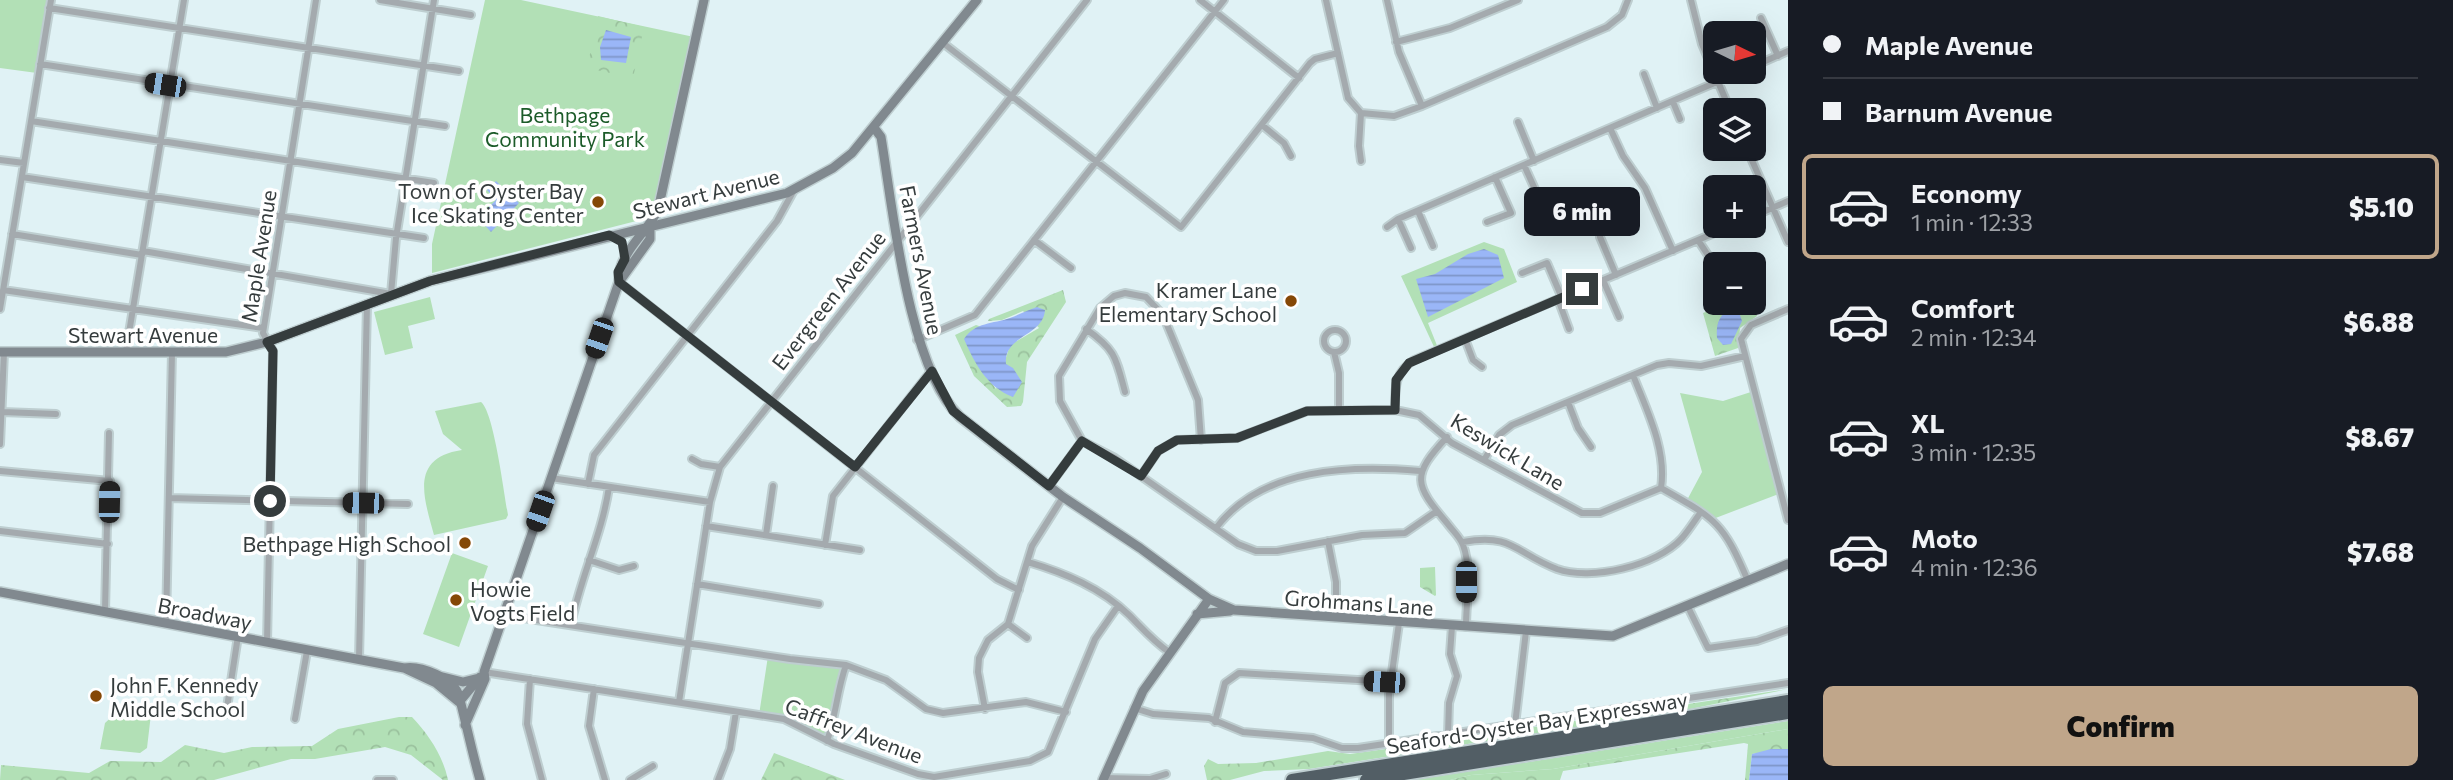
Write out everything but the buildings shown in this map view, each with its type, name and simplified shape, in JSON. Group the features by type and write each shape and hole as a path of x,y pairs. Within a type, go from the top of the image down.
{"highway":[{"name":"Seaford-Oyster Bay Expressway","path":"1292,780 1788,701"},
{"name":"Seaford-Oyster Bay Expressway","path":"1366,780 1788,713"}],"main road":[{"path":"619,282 618,272 635,239 650,225 657,210 705,0"},
{"name":"Stewart Avenue","path":"2,352 226,352 267,342 391,294 609,235 744,205 795,189 833,168 875,129 977,0"},
{"name":"Farmers Avenue","path":"875,129 881,137 917,340 953,411 1063,497 1140,548 1209,599"},
{"path":"459,702 481,675 619,282 650,239 650,225"},
{"path":"609,235 624,243 625,259"},
{"name":"Grohmans Lane","path":"1209,599 1234,610 1614,636 1788,564"},
{"name":"Broadway","path":"0,592 404,668 436,683 459,702"},
{"path":"1103,779 1134,708 1169,652 1209,599"},
{"path":"1197,614 1234,610"},
{"name":"Broadway","path":"404,668 411,667 463,682 481,675"},
{"path":"465,726 485,679 481,675"},
{"path":"440,676 459,694 480,780"},
{"path":"459,702 466,704 475,699"}],"street":[{"path":"0,309 51,0"},
{"path":"127,351 184,0"},
{"name":"Maple Avenue","path":"267,643 273,351 263,328 316,0"},
{"path":"380,0 471,15"},
{"path":"12,234 272,272 391,294 397,234 434,0"},
{"name":"Evergreen Avenue","path":"679,702 710,502 719,467 1087,0"},
{"path":"1200,0 1298,78"},
{"path":"917,340 975,315 1224,0"},
{"path":"1326,0 1348,98 1361,113 1394,116 1607,27 1622,15 1628,0"},
{"path":"1387,0 1396,42 1422,106"},
{"path":"1396,42 1450,28 1518,0"},
{"path":"1691,0 1703,47"},
{"path":"49,8 459,71"},
{"path":"1761,18 1778,56"},
{"path":"943,43 1181,227 1315,59 1338,53"},
{"path":"1766,61 1788,51"},
{"path":"40,64 445,127"},
{"path":"1644,75 1657,108"},
{"path":"1387,227 1398,219 1713,84"},
{"path":"1673,102 1680,118"},
{"path":"1361,113 1361,161"},
{"path":"31,121 434,183"},
{"path":"1518,122 1534,161"},
{"path":"1262,125 1284,143 1291,156"},
{"path":"1610,128 1623,156 1646,188 1673,251"},
{"path":"0,160 24,163"},
{"path":"1752,161 1788,242"},
{"path":"1524,165 1548,218"},
{"path":"22,177 424,238"},
{"path":"1487,222 1511,213 1496,177"},
{"path":"588,484 594,455 777,220 795,189"},
{"path":"1766,211 1788,201"},
{"path":"1418,211 1433,246"},
{"path":"1398,219 1411,248"},
{"path":"1600,237 1616,275"},
{"path":"1395,410 1396,380 1404,368 1465,339 1703,238"},
{"path":"1034,240 1071,268"},
{"path":"1698,240 1706,252"},
{"path":"1522,274 1546,263 1569,329"},
{"path":"1603,280 1619,317"},
{"path":"619,282 997,579 1019,590"},
{"path":"3,290 263,328"},
{"path":"1202,440 1198,400 1163,316 1154,302 1136,293 1114,296 1100,308 1086,329 1065,364 1058,382 1064,412 1082,441 1141,476 1238,544 1256,551 1277,551 1362,535 1405,533 1437,511"},
{"path":"359,659 367,304"},
{"path":"1788,309 1751,325 1742,334 1745,356 1785,497 1788,520"},
{"path":"1086,329 1107,344 1115,354 1125,392"},
{"path":"1465,339 1473,360 1482,367"},
{"path":"0,444 2,352"},
{"path":"166,624 172,352"},
{"path":"1335,352 1339,373 1339,410"},
{"path":"1484,460 1505,429 1665,363 1701,366 1745,356"},
{"path":"825,545 831,499 932,371"},
{"path":"1633,376 1649,417 1663,468 1661,488 1701,512 1726,533 1748,581"},
{"path":"1568,402 1578,428 1591,447"},
{"name":"Keswick Lane","path":"1141,476 1158,451 1168,443 1237,438 1307,411 1395,410 1419,415 1447,437 1484,460 1582,513 1600,513 1661,488"},
{"path":"2,412 55,414"},
{"path":"105,612 109,433"},
{"path":"1447,437 1420,471 1422,492 1463,542 1467,563 1466,627"},
{"path":"1049,486 1082,441"},
{"path":"692,459 701,464 719,467"},
{"path":"1216,528 1242,501 1312,472 1338,469 1420,471"},
{"path":"0,471 110,481"},
{"path":"551,478 710,502"},
{"path":"766,535 773,486"},
{"path":"571,625 576,596 605,515 609,487"},
{"path":"985,709 978,672 979,658 988,640 1007,624 1035,540 1063,497"},
{"path":"169,498 408,504"},
{"path":"1463,542 1485,538 1500,540 1564,571 1603,574 1671,548 1682,539 1701,512"},
{"path":"706,526 860,550"},
{"path":"0,531 108,544"},
{"path":"1328,541 1336,582 1336,618"},
{"path":"589,560 619,570 634,566"},
{"path":"1028,562 1072,576 1118,606 1147,636 1169,652"},
{"path":"697,584 819,604"},
{"name":"Caffrey Avenue","path":"481,675 530,679 792,721 813,736 918,774 948,776 1042,757 1053,745 1095,639 1118,606"},
{"path":"1688,607 1708,648 1757,641 1788,630"},
{"path":"503,615 846,665 886,680 912,701 933,711 956,714 1026,702 1066,712"},
{"path":"1389,744 1391,682 1399,622"},
{"path":"1007,624 1027,638"},
{"path":"1448,735 1449,703 1457,676 1450,654 1452,626"},
{"path":"1515,725 1526,631"},
{"path":"226,714 238,636"},
{"path":"295,719 307,650"},
{"path":"827,741 836,716 838,690 846,665"},
{"path":"1215,722 1225,683 1238,673 1391,682"},
{"path":"530,679 527,724 542,780"},
{"path":"1134,708 1153,714 1200,717 1243,732 1313,738 1342,748 1389,744 1788,683"},
{"path":"594,689 589,726 605,780"},
{"path":"719,780 730,749 736,712"},
{"path":"629,780 653,766"},
{"path":"1103,779 1150,779 1166,774"},
{"path":"377,780 393,780"}],"green space":[{"path":"0,0 48,0 37,73 0,68"},
{"name":"Bethpage Community Park","path":"485,0 521,0 694,37 652,217 432,273 432,244"},
{"path":"598,16 644,27 633,78 587,68"},
{"path":"1484,242 1504,249 1517,282 1428,323 1438,348 1435,349 1401,276"},
{"path":"1063,290 1066,302 1027,362 1023,402 1021,406 1007,407 974,376 955,335 976,325 985,328 989,379 996,389 1010,345 1039,328 1023,311 1002,320 988,321 989,319"},
{"path":"430,297 435,319 408,326 413,348 385,355 374,312"},
{"path":"1704,315 1757,315 1740,328 1738,348 1715,356"},
{"path":"1754,391 1781,493 1713,519 1686,502 1702,472 1680,393 1723,401"},
{"path":"481,402 486,409 494,437 508,515 506,519 434,535 424,494 427,471 434,461 445,454 462,450 443,434 435,411"},
{"name":"Howie Vogts Field","path":"452,553 488,566 459,647 423,634"},
{"path":"1435,567 1435,596 1420,587 1420,568"},
{"path":"768,656 846,665 827,741 796,723 759,715"},
{"path":"1788,689 1690,709 1309,769 1264,771 1230,780 1207,780 1204,766 1208,759 1218,764 1256,763 1328,751 1350,754"},
{"path":"118,711 151,714 147,748 140,753 100,749 105,723"},
{"path":"412,717 424,731 439,754 448,780 443,780 411,755 385,747 315,759 291,759 214,780 0,780 1,765 89,773 110,761 161,762 185,745 224,753 252,747 312,746 338,729"},
{"path":"1788,721 1788,729 1553,769 1471,775 1450,780 1414,780"},
{"path":"1788,729 1788,749 1752,754 1749,780 1745,780 1748,744 1744,743 1563,771 1560,780 1450,780 1471,775 1553,769"},
{"path":"774,753 845,780 761,780"}],"water":[{"path":"606,30 631,37 626,63 601,60 600,47"},
{"path":"496,181 519,203 491,232 478,218 496,200 487,190"},
{"path":"1484,249 1498,255 1504,278 1428,317 1416,279 1435,274 1468,254"},
{"path":"1037,307 1045,310 1043,319 1038,326 1016,341 1007,354 1006,364 1013,368 1022,382 1013,397 989,381 977,366 964,339 979,326"},
{"path":"1722,315 1740,315 1742,321 1731,344 1723,345 1717,338"},
{"path":"1771,749 1788,749 1788,780 1749,780 1752,754"}],"place":[{"name":"Town of Oyster Bay Ice Skating Center","path":"598,202"},
{"name":"Kramer Lane Elementary School","path":"1291,301"},
{"name":"Bethpage High School","path":"465,543"},
{"name":"Howie Vogts Field","path":"456,600"},
{"name":"John F. Kennedy Middle School","path":"96,696"}],"route":[{"path":"270,501 273,351 267,342 430,281 609,235 624,243 625,259 618,272 619,282 855,467 932,371 953,411 1049,486 1082,441 1115,458 1141,476 1158,451 1164,445 1177,440 1237,438 1307,411 1395,410 1396,380 1409,363 1582,289"}]}
